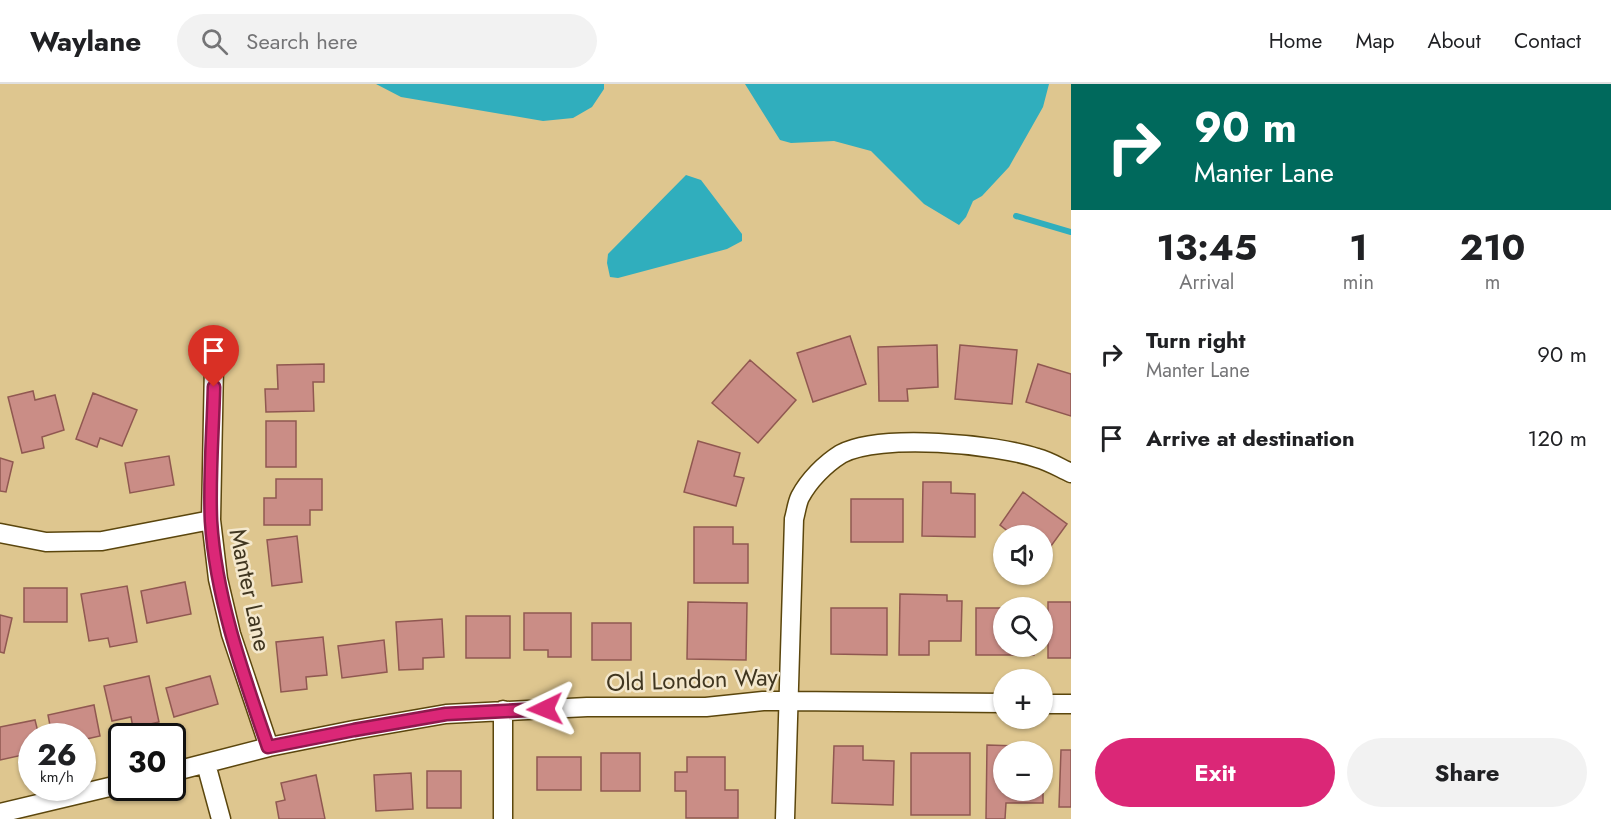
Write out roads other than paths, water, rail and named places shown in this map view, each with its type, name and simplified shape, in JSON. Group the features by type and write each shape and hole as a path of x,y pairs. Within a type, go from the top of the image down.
{"street":[{"name":"Manter Lane","path":"214,365 211,520 218,579 231,634 268,747"},
{"path":"785,819 794,519 799,498 815,476 826,465 843,454 859,448 894,443 969,446 1037,458 1071,473"},
{"path":"0,533 46,542 102,541 211,520"},
{"name":"Old London Way","path":"186,769 268,747 446,714 587,707 706,707 789,700 993,703"},
{"path":"1053,704 1071,704"},
{"path":"503,710 503,819"},
{"path":"206,764 221,819"},
{"path":"0,813 21,814 108,788"}],"water":[{"path":"376,84 604,84 604,89 592,107 573,118 543,121 401,97"},
{"path":"745,84 1049,84 1043,107 1009,167 982,196 973,201 966,217 959,225 924,204 871,151 834,141 791,143 780,140"},
{"path":"686,175 701,180 742,234 742,241 727,249 618,278 610,277 608,254"}],"waterway":[{"path":"1016,216 1071,232"}]}
